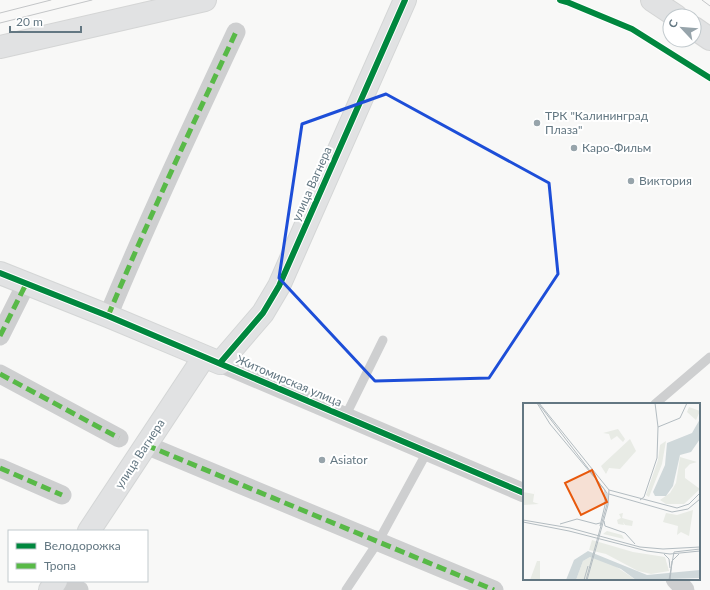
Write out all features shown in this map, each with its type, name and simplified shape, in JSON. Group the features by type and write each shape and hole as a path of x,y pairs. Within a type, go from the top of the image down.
{"street":[{"path":"0,48 205,0"},
{"name":"улица Вагнера","path":"90,530 146,445 212,360 264,313 279,286 405,0"},
{"path":"652,0 664,8"},
{"path":"108,316 180,152 236,32"},
{"name":"Житомирская улица","path":"0,273 108,316 523,493"},
{"path":"0,336 26,284"},
{"path":"0,374 119,438"},
{"path":"146,445 494,590"},
{"path":"0,468 62,495"},
{"path":"676,580 685,590"},
{"path":"62,582 79,590"}],"lane":[{"path":"345,417 383,340"},
{"path":"657,403 710,357"},
{"path":"346,590 378,542 427,452"}],"highlighted area":[{"path":"386,94 549,183 558,274 489,378 375,381 279,278 302,124"}],"tram line":[{"path":"0,13 51,0"},
{"path":"0,23 92,0"},
{"path":"702,0 710,6"}],"marked path":[{"path":"108,316 154,209 236,32"},
{"path":"0,336 26,284"},
{"path":"0,374 119,438"},
{"path":"146,445 494,590"},
{"path":"0,468 62,495"}],"cycle path":[{"path":"220,363 263,313 279,286 405,0"},
{"path":"560,0 632,29 710,78"},
{"path":"0,273 108,316 523,493"}],"place":[{"name":"ТРК \"Калининград Плаза\"","path":"537,123"},
{"name":"Каро-Фильм","path":"574,148"},
{"name":"Виктория","path":"631,181"},
{"name":"Asiator","path":"322,460"}]}
